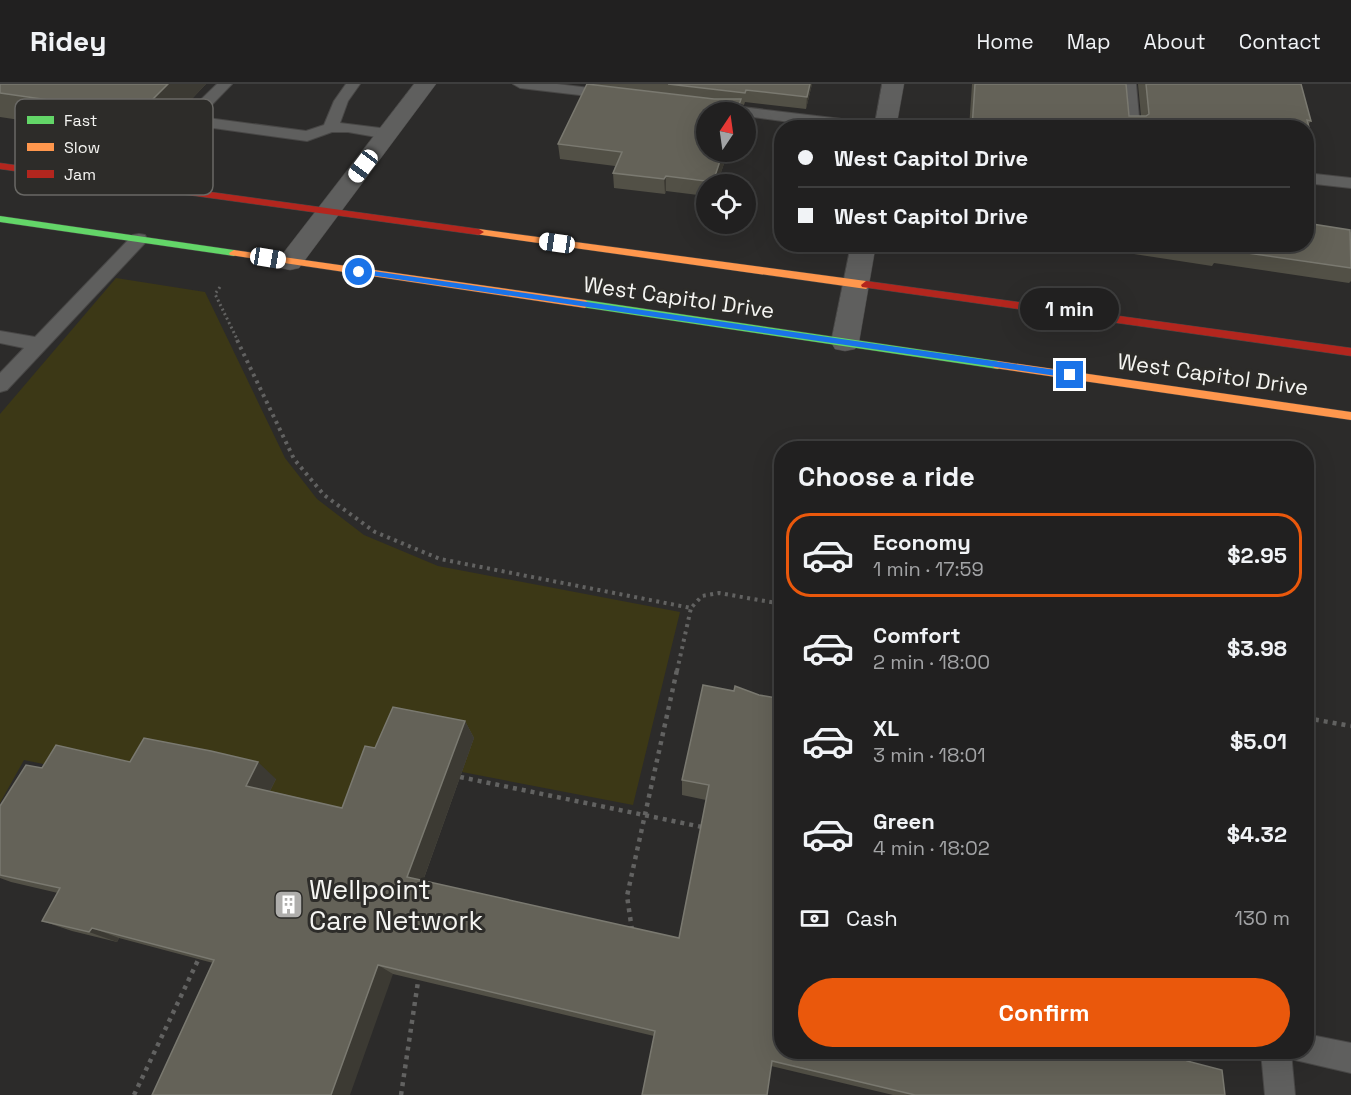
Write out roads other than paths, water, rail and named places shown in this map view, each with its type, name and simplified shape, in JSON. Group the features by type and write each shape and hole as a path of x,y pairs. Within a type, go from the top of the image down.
{"main road":[{"name":"West Capitol Drive","path":"0,166 15,168"},
{"name":"West Capitol Drive","path":"213,195 1351,352"},
{"name":"West Capitol Drive","path":"0,219 1351,416"}],"street":[{"path":"290,262 425,84"},
{"path":"886,120 893,84"},
{"path":"845,342 863,252"}],"lane":[{"path":"210,99 225,84"},
{"path":"330,128 341,102 353,84"},
{"path":"520,84 634,98"},
{"path":"1129,84 1131,120"},
{"path":"693,105 812,120"},
{"path":"213,123 307,136 330,128 348,127 388,134"},
{"path":"1314,179 1351,183"},
{"path":"0,385 139,239"},
{"path":"0,337 39,344"},
{"path":"1314,1051 1351,1058"},
{"path":"1276,1059 1280,1095"}],"place":[{"name":"Wellpoint Care Network","path":"288,905"}]}
